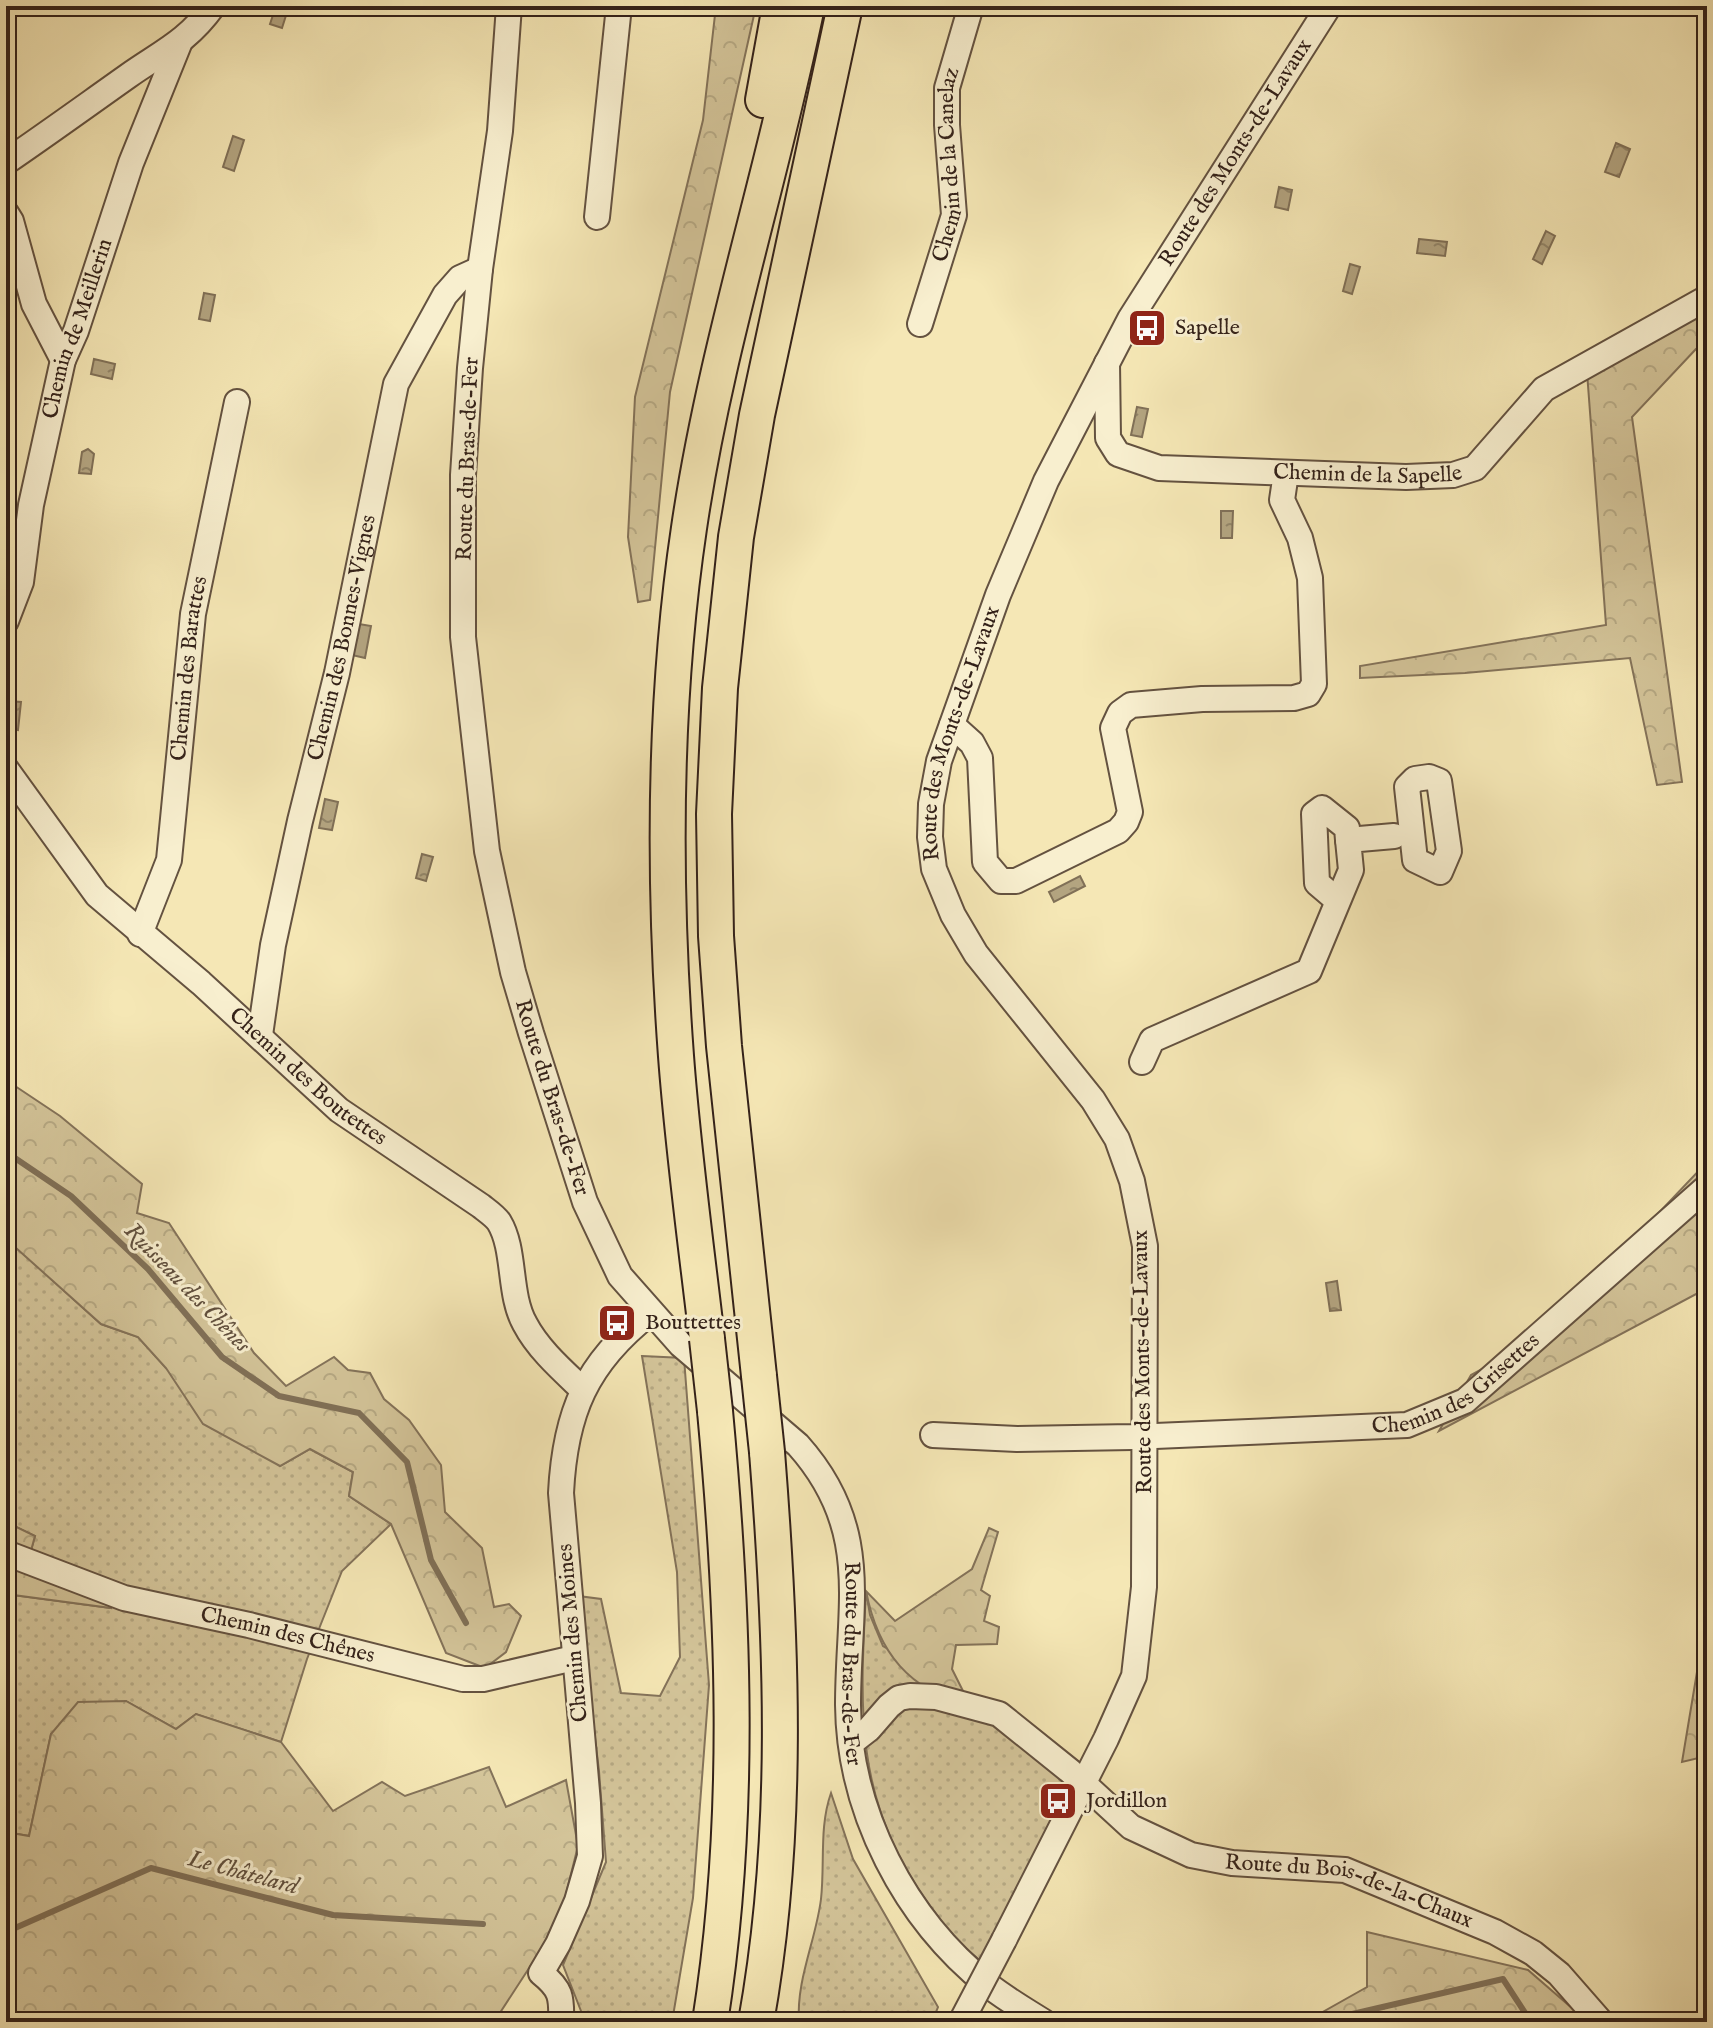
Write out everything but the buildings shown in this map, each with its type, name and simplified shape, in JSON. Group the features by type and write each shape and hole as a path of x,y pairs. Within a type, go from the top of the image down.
{"highway":[{"path":"710,2022 731,1818 732,1654 715,1411 676,1058 667,818 676,636 689,527 780,6"},
{"path":"707,422 807,6"},
{"path":"758,2022 778,1821 782,1725 767,1452 724,1046 716,936 717,753 724,638 746,473 845,6"},
{"path":"808,185 866,6"},
{"path":"699,2022 721,1937"}],"street":[{"path":"6,162 179,44 213,6"},
{"name":"Route du Bras-de-Fer","path":"509,6 500,131 480,269 465,444 463,637 487,851 513,972 585,1202 620,1276 681,1345 798,1445 815,1463 835,1497 846,1533 853,1577 848,1706 851,1743 874,1830 889,1864 909,1899 967,1966 988,1985 1044,2022"},
{"path":"597,217 619,6"},
{"name":"Chemin de la Canelaz","path":"920,324 954,215 947,88 971,6"},
{"name":"Route des Monts-de-Lavaux","path":"962,2021 1084,1784 1134,1676 1144,1587 1145,1246 1132,1181 1117,1139 1093,1100 976,954 953,915 934,869 930,837 931,804 939,761 998,595 1046,481 1130,319 1329,6"},
{"name":"Chemin de Meillerin","path":"6,621 21,582 31,505 63,360 76,331 131,163 179,44"},
{"path":"6,213 11,221 34,304 63,360"},
{"name":"Chemin des Bonnes-Vignes","path":"260,1035 273,945 337,673 396,384 445,295 460,278 480,269"},
{"name":"Chemin de la Sapelle","path":"1107,359 1108,438 1118,454 1159,468 1406,477 1453,475 1475,468 1544,389 1707,298"},
{"name":"Chemin des Barattes","path":"140,934 169,860 193,614 237,402"},
{"path":"952,725 972,743 980,758 985,862 1001,881 1016,881 1118,831 1126,822 1130,812 1113,728 1120,713 1131,705 1202,699 1294,698 1308,694 1314,684 1310,578 1300,538 1282,500 1286,473"},
{"name":"Chemin des Boutettes","path":"6,769 97,895 260,1035 339,1110 499,1221 525,1324 559,1368 582,1389"},
{"path":"1429,777 1439,781 1449,851 1440,872 1397,853 1402,828 1407,787 1415,779 1429,777"},
{"path":"1142,1062 1152,1040 1309,971 1351,870 1347,828 1322,808 1314,814 1317,883 1337,900"},
{"path":"1348,840 1402,828"},
{"name":"Chemin des Grisettes","path":"933,1435 1017,1439 1407,1425 1465,1401 1707,1187"},
{"name":"Chemin des Moines","path":"561,2022 562,2000 554,1984 541,1973 577,1901 590,1856 561,1493 567,1447 582,1389 605,1355 627,1331 650,1313"},
{"name":"Chemin des Chênes","path":"6,1553 124,1598 249,1625 463,1679 483,1679 574,1658"},
{"name":"Route du Bois-de-la-Chaux","path":"851,1743 899,1698 919,1695 936,1697 999,1714 1131,1827 1191,1855 1232,1863 1345,1870 1495,1932 1533,1953 1559,1974 1601,2022"}],"green space":[{"path":"716,6 756,6 670,392 650,600 638,602 628,537 635,397 703,120"},
{"path":"1707,304 1707,346 1696,349 1632,417 1682,782 1657,785 1630,658 1465,673 1360,678 1360,666 1606,625 1587,372"},
{"path":"6,1080 60,1116 142,1184 137,1213 169,1223 254,1353 286,1386 334,1357 348,1370 370,1373 384,1399 409,1420 441,1465 445,1512 482,1548 494,1607 509,1604 521,1616 506,1652 485,1668 446,1653 391,1524 349,1496 353,1472 310,1449 280,1466 203,1424 166,1368 138,1337 101,1324 6,1239"},
{"path":"1707,1162 1707,1273 1700,1292 1439,1431 1471,1375 1541,1337"},
{"path":"8,1240 101,1324 138,1337 166,1368 280,1466 310,1449 353,1472 349,1496 391,1524 342,1571 307,1659 281,1742 196,1714 176,1729 126,1701 51,1734 29,1836 6,1832 6,1594 111,1608 27,1565 35,1536 6,1522"},
{"path":"642,1356 684,1358 709,1685 693,1898 672,2022 578,2022 581,2011 563,1965 606,1862 599,1771 578,1596 601,1599 621,1693 660,1696 680,1657 677,1572"},
{"path":"6,1522 35,1536 27,1565 107,1586 111,1608 6,1594"},
{"path":"989,1528 998,1532 981,1590 990,1596 984,1621 999,1627 997,1644 956,1645 952,1669 971,1707 930,1690 900,1666 879,1633 866,1591 895,1621 972,1569"},
{"path":"866,1591 870,1615 883,1646 999,1714 1084,1784 989,1967 961,1943 930,1906 900,1859 884,1822 866,1750 863,1712"},
{"path":"1707,1612 1707,1756 1682,1762"},
{"path":"126,1701 176,1729 196,1714 281,1742 333,1811 382,1782 405,1796 489,1767 506,1807 566,1780 578,1846 559,1922 494,2022 6,2022 6,1832 29,1836 51,1734 78,1702"},
{"path":"831,1793 853,1859 938,2007 932,2022 799,2022 800,1991 821,1899 824,1832"},
{"path":"1367,1932 1528,1970 1588,2022 1305,2022 1367,1987"}],"water":[{"path":"276,6 289,6 282,28 270,24"},
{"path":"233,136 244,140 234,171 223,167"},
{"path":"1616,143 1630,149 1619,177 1605,172"},
{"path":"1279,187 1292,190 1288,210 1275,207"},
{"path":"1546,231 1555,236 1542,264 1533,259"},
{"path":"1419,239 1447,242 1445,256 1417,253"},
{"path":"1350,264 1360,267 1352,294 1343,291"},
{"path":"204,293 215,295 210,321 199,319"},
{"path":"94,359 115,364 112,379 91,374"},
{"path":"1137,407 1148,409 1142,437 1131,435"},
{"path":"88,449 94,454 91,474 79,473 82,452"},
{"path":"1221,511 1233,511 1232,538 1221,538"},
{"path":"359,624 371,626 365,658 352,655"},
{"path":"8,701 21,702 18,730 6,728"},
{"path":"325,799 338,802 332,830 319,828"},
{"path":"422,854 433,857 426,881 416,878"},
{"path":"1080,876 1085,886 1054,902 1049,892"},
{"path":"1337,1281 1341,1310 1330,1311 1326,1283"}],"waterway":[{"name":"Ruisseau des Chênes","path":"6,1152 71,1196 148,1269 222,1357 279,1396 359,1413 407,1462 431,1560 466,1623"},
{"name":"Le Châtelard","path":"6,1932 151,1868 333,1915 483,1924"},
{"name":"Le Châtelard","path":"1318,2022 1503,1979 1531,2022"}],"place":[{"name":"Sapelle","path":"1147,328"},
{"name":"Bouttettes","path":"617,1323"},
{"name":"Jordillon","path":"1058,1801"}]}
